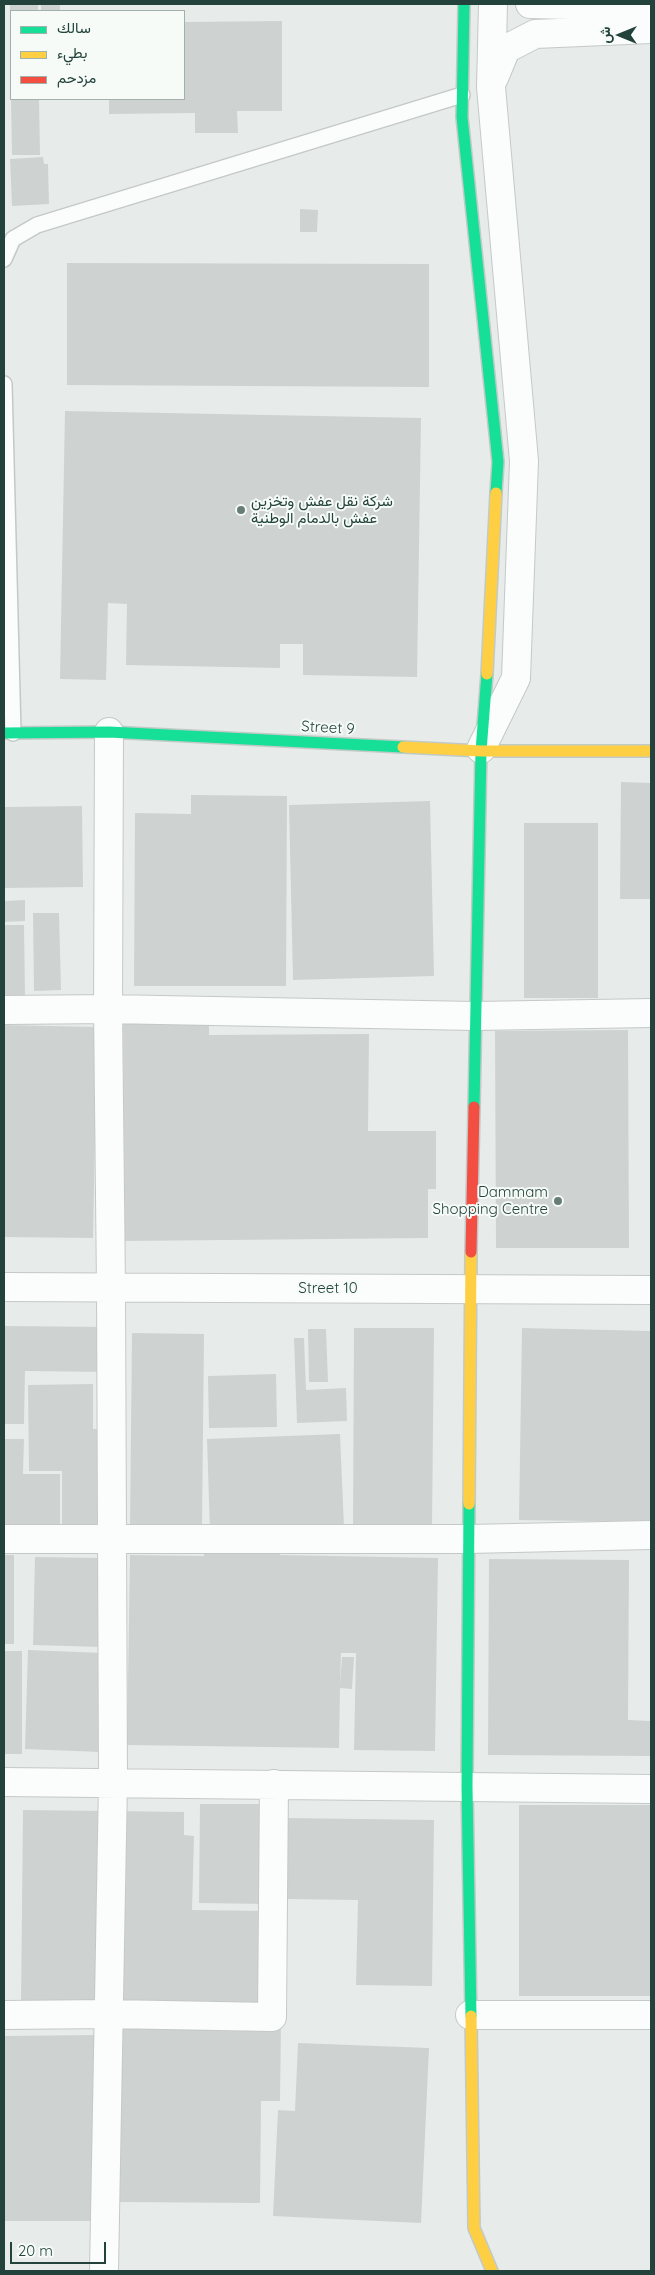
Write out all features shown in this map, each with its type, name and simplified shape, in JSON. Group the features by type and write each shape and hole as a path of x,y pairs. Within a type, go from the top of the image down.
{"street":[{"path":"464,4 462,117 498,462 487,681 481,751 470,1288 467,1787 474,2228 492,2271"},
{"path":"481,751 516,678 524,460 491,87 493,4"},
{"path":"530,4 651,7"},
{"path":"491,87 506,48 535,34 651,29"},
{"path":"104,2271 113,1782 108,1009 109,732"},
{"name":"Street 9","path":"9,733 109,732 481,751 651,751"},
{"path":"4,1010 108,1009 475,1016 651,1013"},
{"name":"Street 10","path":"4,1287 651,1290"},
{"path":"4,1539 468,1539 651,1535"},
{"path":"4,1782 651,1789"},
{"path":"4,2015 109,2014 272,2017 274,1784"},
{"path":"470,2015 651,2015"}],"lane":[{"path":"4,259 8,240 37,225 462,95"},
{"path":"4,384 9,733"}],"building":[{"path":"10,4 38,4 38,10 10,10"},
{"path":"41,5 60,5 60,10 41,10"},
{"path":"282,21 282,111 237,111 238,133 195,133 195,113 109,114 109,100 185,100 185,22"},
{"path":"11,100 39,100 40,155 12,155"},
{"path":"43,157 44,164 48,164 49,204 12,206 10,159"},
{"path":"300,209 318,210 317,232 300,232"},
{"path":"67,263 429,264 429,387 67,385"},
{"name":"شركة نقل عفش وتخزين عفش بالدمام الوطنية","path":"65,411 421,418 417,677 303,675 303,644 280,644 280,668 126,665 127,604 108,603 106,680 60,679"},
{"path":"621,782 651,783 651,899 620,899"},
{"path":"191,795 287,796 286,986 134,986 135,813 191,814"},
{"path":"430,801 434,976 293,980 289,805"},
{"path":"82,806 83,887 4,888 4,807"},
{"path":"524,823 598,823 598,998 524,998"},
{"path":"25,900 25,921 4,922 4,901"},
{"path":"33,913 59,913 61,990 34,991"},
{"path":"4,925 24,925 25,997 4,997"},
{"path":"209,1015 209,1035 369,1034 368,1131 436,1131 436,1189 428,1189 428,1238 125,1241 123,1016"},
{"path":"4,1025 97,1027 93,1238 4,1237"},
{"path":"628,1030 629,1248 496,1248 495,1031"},
{"path":"4,1326 109,1327 108,1372 25,1371 24,1424 4,1424"},
{"path":"354,1328 434,1328 432,1527 353,1527"},
{"path":"522,1328 651,1331 651,1522 519,1520"},
{"path":"308,1329 326,1329 328,1382 309,1382"},
{"path":"132,1333 204,1334 202,1528 130,1528"},
{"path":"294,1338 304,1338 306,1390 346,1388 347,1421 297,1423"},
{"path":"276,1374 277,1427 209,1428 208,1376"},
{"path":"93,1384 93,1429 105,1429 106,1528 62,1529 62,1471 29,1471 28,1385"},
{"path":"340,1434 344,1527 210,1532 207,1439"},
{"path":"4,1439 24,1439 23,1474 60,1474 60,1529 4,1529"},
{"path":"204,1550 280,1552 280,1555 438,1558 435,1751 354,1750 356,1653 341,1653 340,1685 342,1657 354,1657 352,1689 340,1688 339,1748 127,1745 130,1555 204,1556"},
{"path":"4,1555 14,1555 14,1644 4,1644"},
{"path":"35,1557 102,1558 100,1647 33,1645"},
{"path":"489,1559 629,1560 628,1720 651,1721 651,1756 488,1755"},
{"path":"28,1650 103,1653 100,1752 25,1749"},
{"path":"4,1651 22,1651 22,1754 4,1754"},
{"path":"200,1804 267,1804 266,1904 199,1903"},
{"path":"519,1805 651,1805 651,1996 519,1996"},
{"path":"23,1810 106,1811 104,2004 21,2003"},
{"path":"116,1811 184,1812 184,1835 194,1836 192,1910 268,1911 261,2009 111,2005"},
{"path":"287,1818 434,1820 432,1986 356,1985 358,1900 286,1899"},
{"path":"281,2023 280,2101 261,2101 260,2203 119,2202 120,2026"},
{"path":"98,2035 99,2221 4,2221 4,2036"},
{"path":"298,2043 429,2048 421,2223 273,2216 278,2110 295,2111"}],"traffic: fast":[{"path":"464,4 462,117 498,462 496,493"},
{"path":"474,1107 481,751 487,674"},
{"path":"4,733 109,732 403,747"},
{"path":"469,1504 467,1787 471,2016"}],"traffic: slow":[{"path":"487,674 496,493"},
{"path":"403,747 481,751 651,751"},
{"path":"469,1504 471,1252"},
{"path":"471,2016 474,2228 492,2271"}],"traffic: jam":[{"path":"471,1252 474,1107"}],"place":[{"name":"شركة نقل عفش وتخزين عفش بالدمام الوطنية","path":"241,510"},
{"name":"Dammam Shopping Centre","path":"558,1201"}]}
